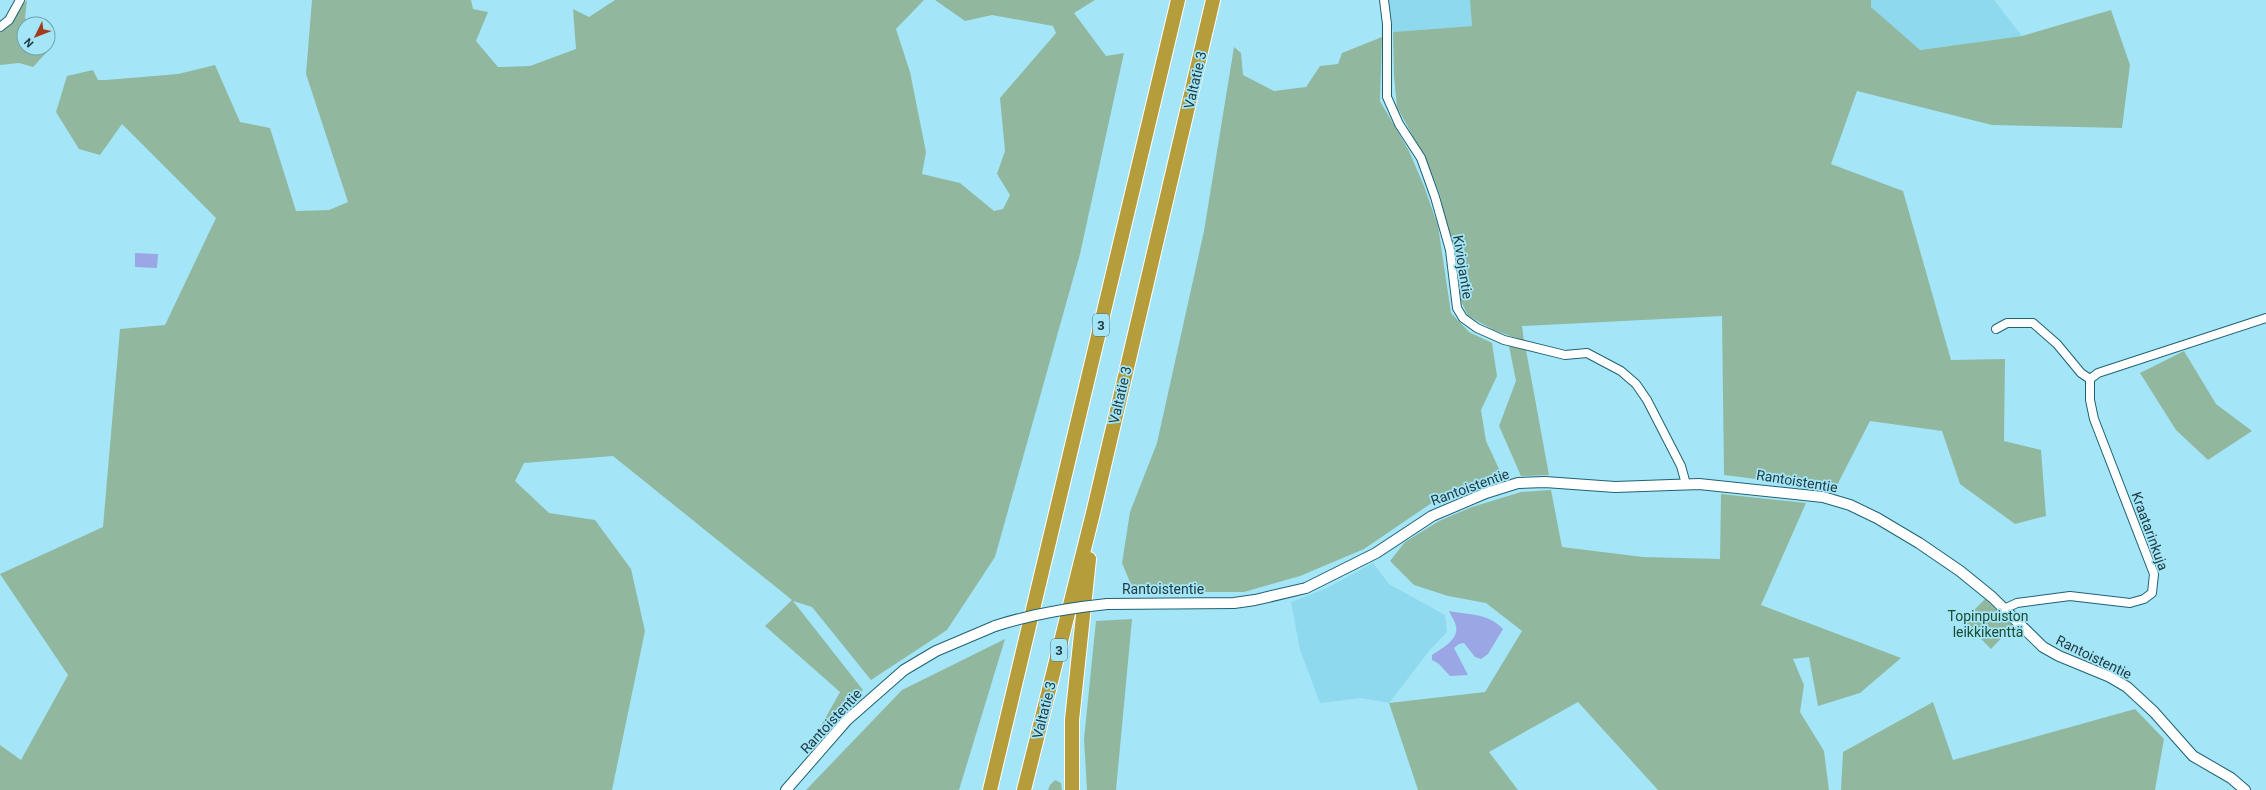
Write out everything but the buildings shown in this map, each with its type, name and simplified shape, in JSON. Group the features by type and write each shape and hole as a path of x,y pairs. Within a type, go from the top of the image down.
{"highway":[{"name":"3","path":"990,790 1178,0"},
{"name":"Valtatie 3","path":"1024,790 1094,509 1213,0"},
{"path":"1072,790 1072,720 1094,509"}],"street":[{"path":"0,27 9,20 20,0"},
{"name":"Kiviojantie","path":"1384,0 1387,24 1387,97 1399,124 1421,158 1435,197 1450,250 1457,308 1463,318 1477,328 1504,340 1565,355 1587,353 1621,372 1636,384 1647,400 1682,466 1686,484"},
{"path":"1996,329 2008,323 2033,322 2057,344 2080,373 2090,379 2098,373 2266,318"},
{"name":"Kraatarinkuja","path":"2004,609 2017,603 2070,596 2130,603 2144,599 2152,593 2154,574 2094,419 2090,400 2090,379"},
{"name":"Rantoistentie","path":"786,790 847,720 904,670 936,651 995,626 1025,616 1056,610 1107,604 1234,603 1256,600 1306,588 1376,553 1432,516 1486,493 1518,483 1545,482 1615,487 1686,484 1779,491 1823,497 1850,505 1878,518 1919,543 1960,571 2004,609 2049,652 2090,668 2128,687 2154,712 2193,756 2231,778 2245,790"}],"shaded area":[{"path":"1389,0 1470,0 1472,26 1393,32"},
{"path":"1871,0 1994,0 2022,36 1919,50 1871,7"},
{"path":"135,253 158,254 157,268 135,267"},
{"path":"1373,563 1389,584 1445,615 1447,632 1429,651 1389,703 1361,698 1320,703 1300,650 1291,602 1325,589"},
{"path":"1449,611 1485,617 1503,629 1488,654 1481,659 1475,657 1464,643 1459,644 1454,648 1468,675 1450,676 1439,664 1432,660 1432,655 1449,643 1455,635 1455,622"}],"green space":[{"path":"27,0 25,16 16,16 16,56 43,56 33,67 19,63 0,65 0,32"},
{"path":"312,0 471,0 473,9 488,12 476,41 498,67 530,66 576,49 573,9 589,17 615,0 924,0 896,29 910,72 926,152 922,174 960,183 994,211 1003,209 1010,195 997,174 1005,151 1000,98 1056,33 1053,26 992,15 965,21 935,0 1095,0 1074,13 1106,56 1124,53 1080,254 995,557 947,630 871,680 812,607 793,601 863,690 812,742 840,692 765,626 792,600 613,456 524,463 515,481 549,513 595,520 631,569 645,631 612,790 0,790 0,745 21,760 68,675 0,574 103,527 120,329 165,325 216,218 122,124 100,155 79,149 56,112 67,76 93,70 98,80 106,80 178,74 215,65 240,122 270,128 296,211 329,210 348,202 306,74"},
{"path":"1470,0 1871,0 1871,7 1920,50 2022,36 2111,10 2130,65 2122,128 1992,125 1857,91 1831,164 1903,191 1951,360 2005,359 2004,441 2041,450 2046,516 2015,524 1960,484 1942,431 1870,421 1833,493 1813,486 1724,475 1722,316 1522,326 1524,341 1494,330 1468,316 1461,301 1440,195 1429,166 1397,107 1394,76 1393,32 1472,26"},
{"path":"1382,37 1380,101 1409,151 1424,186 1438,226 1451,313 1469,332 1492,343 1497,376 1481,410 1486,441 1500,471 1436,500 1364,549 1300,576 1244,592 1134,592 1122,563 1130,512 1157,443 1204,231 1234,47 1241,53 1243,75 1274,91 1306,87 1320,66 1338,64 1342,53"},
{"path":"1509,346 1526,350 1549,475 1521,476 1499,426 1516,381"},
{"path":"2184,351 2216,404 2252,431 2208,460 2176,430 2140,373"},
{"path":"1551,490 1562,547 1643,557 1720,559 1721,494 1806,503 1761,605 1901,658 1860,693 1818,706 1809,657 1793,659 1804,685 1800,712 1824,751 1829,790 1658,790 1578,702 1489,752 1518,790 1418,790 1389,703 1485,692 1522,631 1486,603 1448,596 1414,585 1390,561 1405,542 1439,521 1472,507 1521,492"},
{"name":"Topinpuiston leikkikenttä","path":"1985,599 2013,626 1991,649 1963,621"},
{"path":"1132,619 1116,790 1087,790 1084,739 1096,621"},
{"path":"1005,639 959,790 806,790 902,690"},
{"path":"1933,702 1953,760 2135,709 2164,739 2155,790 1841,790 1843,752"},
{"path":"1055,780 1061,783 1062,790 1048,790 1050,785"}]}
